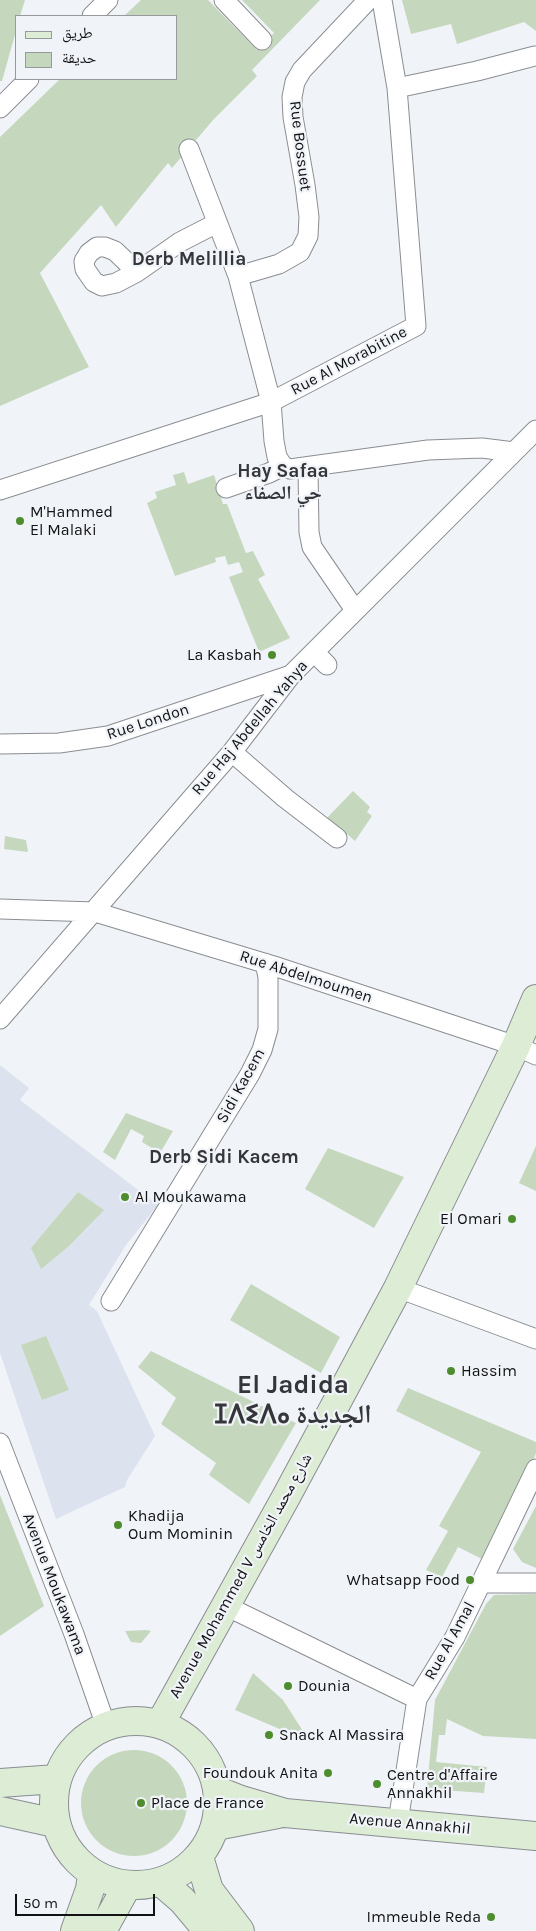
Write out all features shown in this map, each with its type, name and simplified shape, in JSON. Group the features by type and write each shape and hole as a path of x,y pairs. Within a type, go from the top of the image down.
{"main road":[{"name":"Avenue Mohammed V شارع محمد الخامس","path":"160,1724 224,1605 286,1497 526,1051 536,998"},
{"path":"130,1720 160,1724 181,1734 198,1749 211,1769 218,1791 216,1826 209,1842 199,1856 182,1872 161,1882 144,1886 127,1886 108,1882 92,1874 68,1852 55,1823 52,1801 56,1779 65,1758 81,1740 106,1726 130,1720"},
{"path":"0,1783 56,1779"},
{"name":"Avenue Annakhil","path":"218,1791 285,1813 536,1836"},
{"path":"0,1811 55,1823"},
{"name":"Avenue Annakhil","path":"216,1826 285,1813"},
{"path":"199,1856 209,1890 240,1931"},
{"path":"75,1931 90,1889 92,1874"},
{"path":"161,1882 182,1900 208,1931"},
{"path":"102,1931 127,1886"}],"street":[{"path":"93,15 108,0"},
{"path":"224,0 262,40"},
{"name":"Rue Bossuet","path":"238,276 279,264 300,252 308,236 305,185 293,117 292,97 295,82 302,70 368,0"},
{"name":"Rue Al Morabitine","path":"0,490 271,402 416,326 397,88 382,0"},
{"path":"397,88 477,71 535,56"},
{"path":"0,108 29,80"},
{"path":"189,149 238,276 271,402 277,457 283,466 290,470 428,450 475,448 514,452"},
{"path":"137,272 180,242 217,223"},
{"name":"Rue Haj Abdellah Yahya","path":"0,1019 95,912 232,752 291,676 320,659 355,610 536,430"},
{"path":"226,488 283,466"},
{"path":"308,467 309,532 312,547 355,610"},
{"name":"Rue London","path":"0,744 59,743 108,736 291,676"},
{"path":"232,752 285,798 337,838"},
{"name":"Rue Abdelmoumen","path":"0,909 95,912 265,963 526,1051"},
{"name":"Sidi Kacem","path":"112,1300 250,1074 262,1050 268,1029 268,977 265,963"},
{"path":"398,1288 536,1340"},
{"name":"Avenue Moukawama","path":"0,1443 74,1634 106,1726"},
{"name":"Rue Al Amal","path":"398,1822 417,1699 451,1644 536,1469"},
{"path":"480,1583 536,1583"},
{"path":"224,1605 417,1699"}],"shaded area":[{"path":"0,1065 29,1088 20,1100 158,1205 126,1245 89,1305 97,1311 155,1436 127,1480 125,1487 56,1519 0,1353"}],"green space":[{"path":"0,0 25,0 20,15 15,15 15,35 2,81 0,81"},
{"path":"141,0 208,0 257,50 274,33 242,0 320,0 252,70 257,76 214,119 172,168 168,163 116,227 101,205 40,273 89,367 0,406 0,137 59,80 178,80 178,15 125,15"},
{"path":"402,0 536,0 536,31 524,22 457,44 451,24 411,34"},
{"path":"184,472 188,484 214,475 223,504 227,504 246,553 253,551 265,575 258,579 290,638 259,652 229,577 243,572 239,562 228,565 225,556 215,558 216,562 175,576 147,503 157,498 155,492 176,485 173,475"},
{"path":"353,791 370,807 367,812 372,816 355,841 347,834 344,837 324,821"},
{"path":"5,836 26,840 28,852 4,849"},
{"path":"126,1113 173,1131 160,1153 142,1142 144,1136 131,1129 115,1160 103,1152"},
{"path":"536,1146 536,1191 519,1183"},
{"path":"328,1148 404,1177 374,1228 305,1189"},
{"path":"78,1192 104,1210 69,1246 41,1269 31,1248"},
{"path":"251,1284 340,1337 321,1373 230,1320"},
{"path":"46,1336 69,1390 42,1400 21,1345"},
{"path":"151,1351 296,1423 249,1504 209,1475 216,1463 161,1424 176,1398 138,1367"},
{"path":"408,1388 536,1442 536,1453 529,1471 486,1561 458,1547 442,1577 426,1570 448,1531 439,1526 481,1452 396,1411"},
{"path":"0,1495 44,1606 0,1636"},
{"path":"536,1506 536,1568 522,1562 513,1549"},
{"path":"536,1594 536,1739 483,1736 447,1719 445,1735 439,1735 436,1762 487,1767 484,1793 427,1789 435,1700 486,1604 494,1595"},
{"path":"125,1631 151,1631 141,1643 131,1642"},
{"path":"253,1673 283,1700 310,1742 235,1710"},
{"name":"Place de France","path":"134,1750 154,1754 171,1766 183,1783 187,1803 183,1823 171,1840 154,1852 134,1856 114,1852 97,1840 85,1823 81,1803 85,1783 97,1766 114,1754"}],"place":[{"name":"M'Hammed El Malaki","path":"20,521"},
{"name":"La Kasbah","path":"272,655"},
{"name":"Al Moukawama","path":"125,1197"},
{"name":"El Omari","path":"512,1219"},
{"name":"Hassim","path":"451,1371"},
{"name":"Khadija Oum Mominin","path":"118,1525"},
{"name":"Whatsapp Food","path":"470,1580"},
{"name":"Dounia","path":"288,1686"},
{"name":"Snack Al Massira","path":"269,1735"},
{"name":"Foundouk Anita","path":"328,1773"},
{"name":"Centre d'Affaire Annakhil","path":"377,1784"},
{"name":"Place de France","path":"141,1803"},
{"name":"Immeuble Reda","path":"491,1917"}],"district":[{"name":"Derb Melillia","path":"189,260"},
{"name":"Hay Safaa حي الصفاء","path":"283,483"},
{"name":"Derb Sidi Kacem","path":"224,1158"},
{"name":"El Jadida ⵊⴷⵉⴷⴰ الجديدة","path":"293,1401"}]}
